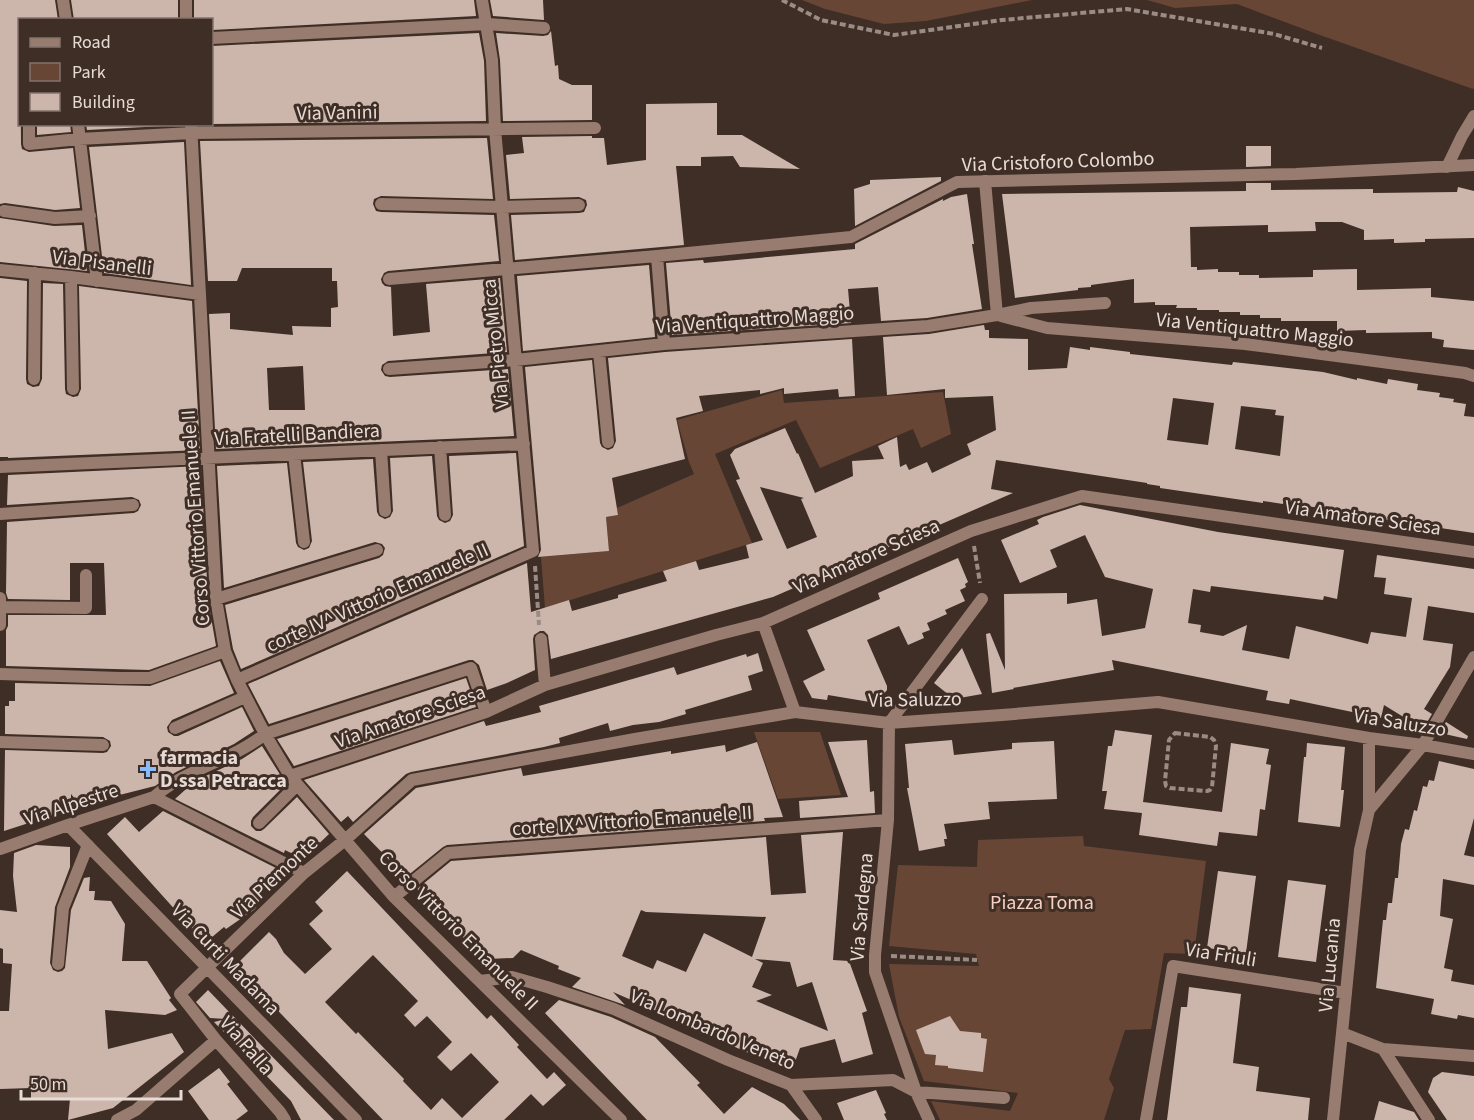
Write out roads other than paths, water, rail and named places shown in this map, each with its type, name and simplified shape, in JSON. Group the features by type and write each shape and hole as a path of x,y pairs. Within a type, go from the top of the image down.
{"street":[{"path":"63,0 66,18"},
{"path":"186,0 186,18"},
{"name":"Via Pietro Micca","path":"482,0 492,60 495,129 533,551"},
{"path":"213,38 487,24 544,28"},
{"path":"1447,167 1474,116"},
{"name":"Via Vanini","path":"29,126 29,144 191,129 595,128"},
{"path":"78,126 98,281"},
{"name":"Corso Vittorio Emanuele II","path":"191,129 216,599 225,651 237,680 265,734 294,780 394,897 621,1120"},
{"name":"Via Cristoforo Colombo","path":"389,279 851,237 957,182 1296,174 1474,165"},
{"path":"985,181 997,315"},
{"path":"381,204 502,207 579,205"},
{"path":"4,211 55,218 90,216"},
{"path":"657,256 664,344"},
{"name":"Via Pisanelli","path":"0,270 200,294"},
{"path":"34,379 35,273"},
{"path":"71,277 73,389"},
{"name":"Via Ventiquattro Maggio","path":"389,369 516,360 664,344 928,326 1031,308 1105,303"},
{"name":"Via Ventiquattro Maggio","path":"997,315 1047,328 1245,344 1474,376"},
{"path":"599,352 608,442"},
{"name":"Via Fratelli Bandiera","path":"0,467 524,444"},
{"path":"440,447 445,515"},
{"path":"381,450 385,511"},
{"path":"294,454 304,542"},
{"name":"Via Amatore Sciesa","path":"294,780 486,712 544,685 716,634 764,623 971,531 1082,496 1474,552"},
{"path":"0,514 134,505"},
{"path":"216,599 377,550"},
{"name":"corte IV^ Vittorio Emanuele II","path":"237,680 533,551"},
{"path":"0,607 86,608 86,574"},
{"path":"0,598 0,625"},
{"path":"889,723 982,599"},
{"path":"764,623 795,712"},
{"path":"541,639 544,685"},
{"path":"0,674 150,678 225,651"},
{"name":"Via Lucania","path":"1369,810 1423,745 1474,657"},
{"name":"Via Alpestre","path":"0,849 154,797 167,786 252,744 265,734 471,668 486,712"},
{"path":"175,728 245,697"},
{"name":"Via Saluzzo","path":"345,840 412,780 795,712 889,723 1158,702 1474,754"},
{"name":"Via Sardegna","path":"889,723 888,820 875,972 916,1092 929,1120"},
{"name":"Via Lucania","path":"1369,738 1369,810 1360,850 1342,1033 1383,1049 1474,1056"},
{"path":"0,742 103,745"},
{"path":"259,823 294,780"},
{"path":"154,797 304,873"},
{"name":"corte IX^ Vittorio Emanuele II","path":"394,897 448,853 888,820"},
{"name":"Via Curti Madama","path":"68,825 356,1120"},
{"name":"Via Piemonte","path":"180,994 304,873 345,840"},
{"path":"58,964 63,908 88,845"},
{"name":"Via Friuli","path":"1146,1120 1173,966 1346,993"},
{"name":"Via Lombardo Veneto","path":"480,981 512,977 614,1009 728,1060 791,1085 893,1080 916,1092 1004,1098"},
{"name":"Via Palla","path":"180,994 279,1117"},
{"path":"1333,1120 1342,1033"},
{"path":"119,1120 136,1110 216,1040"},
{"path":"1383,1049 1429,1120"},
{"path":"791,1085 816,1120"}],"place":[{"name":"farmacia D.ssa Petracca","path":"148,769"}],"park label":[{"name":"Piazza Toma","path":"1042,902"}]}
